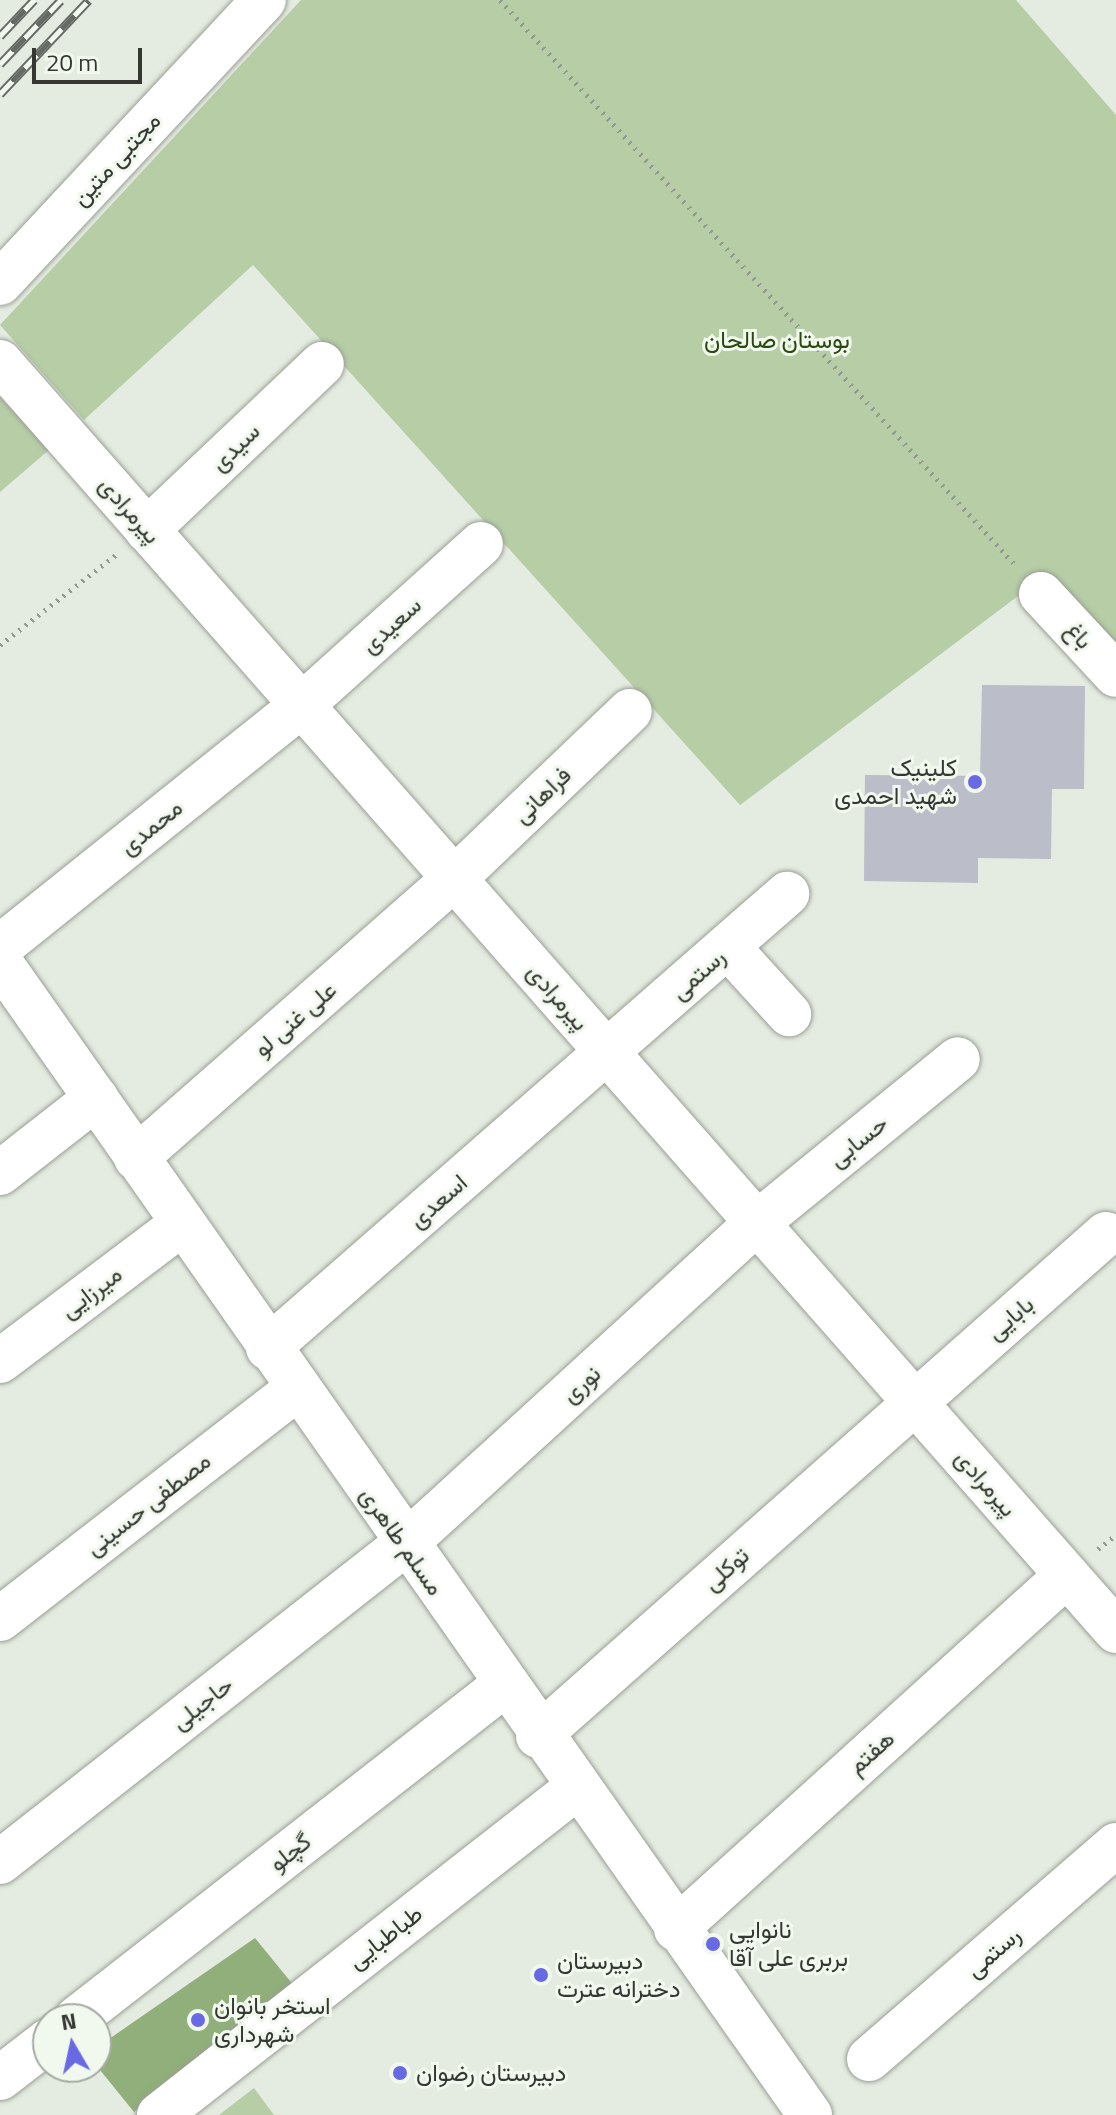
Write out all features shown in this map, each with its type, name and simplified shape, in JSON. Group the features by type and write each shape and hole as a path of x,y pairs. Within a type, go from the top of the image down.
{"street":[{"name":"مجتبی متین","path":"0,283 264,0"},
{"name":"پیرمرادی","path":"0,362 1116,1631"},
{"name":"سیدی","path":"147,530 322,364"},
{"name":"سعیدی","path":"301,706 481,544"},
{"name":"باغ","path":"1041,594 1116,675"},
{"name":"محمدی","path":"0,947 301,706"},
{"name":"فراهانی","path":"454,879 630,711"},
{"name":"علی غنی لو","path":"136,1158 454,879"},
{"name":"رستمی","path":"608,1054 787,894"},
{"path":"728,947 789,1014"},
{"name":"مسلم طاهری","path":"0,962 575,1789 810,2115"},
{"name":"اسعدی","path":"268,1348 608,1054"},
{"name":"حسابی","path":"757,1223 958,1059"},
{"path":"0,1173 96,1098"},
{"name":"نوری","path":"405,1544 757,1223"},
{"name":"میرزایی","path":"0,1361 182,1224"},
{"name":"بابایی","path":"914,1401 1106,1234"},
{"name":"مصطفی حسینی","path":"0,1619 297,1389"},
{"name":"توکلی","path":"538,1736 914,1401"},
{"name":"حاجیلی","path":"0,1862 405,1544"},
{"name":"هفتم","path":"676,1929 1067,1575"},
{"name":"گچلو","path":"97,2003 503,1686"},
{"name":"طباطبایی","path":"159,2115 575,1789"},
{"name":"رستمی","path":"869,2059 1116,1845"},
{"path":"0,2078 32,2053"}],"path":[{"path":"500,0 1041,594"},
{"path":"0,645 147,530"}],"green space":[{"name":"بوستان صالحان","path":"301,0 1016,0 1116,115 1116,648 1046,575 740,805 253,265 84,420 0,325"},
{"path":"0,397 50,449 0,492"},
{"path":"254,2088 274,2115 219,2115"}],"shaded area":[{"name":"استخر بانوان شهرداری","path":"255,1938 299,1992 134,2112 111,2083 112,2037"}],"building":[{"name":"کلینیک شهید احمدی","path":"982,685 1085,686 1084,789 1052,789 1051,859 978,858 978,883 864,881 865,775 980,776"}],"railway":[{"path":"0,36 34,0"},
{"path":"0,64 61,0"},
{"path":"0,94 89,0"}],"place":[{"name":"کلینیک شهید احمدی","path":"975,782"},
{"name":"نانوایی بربری علی آقا","path":"713,1944"},
{"name":"دبیرستان دخترانه عترت","path":"541,1975"},
{"name":"استخر بانوان شهرداری","path":"198,2020"},
{"name":"دبیرستان رضوان","path":"400,2073"}]}
